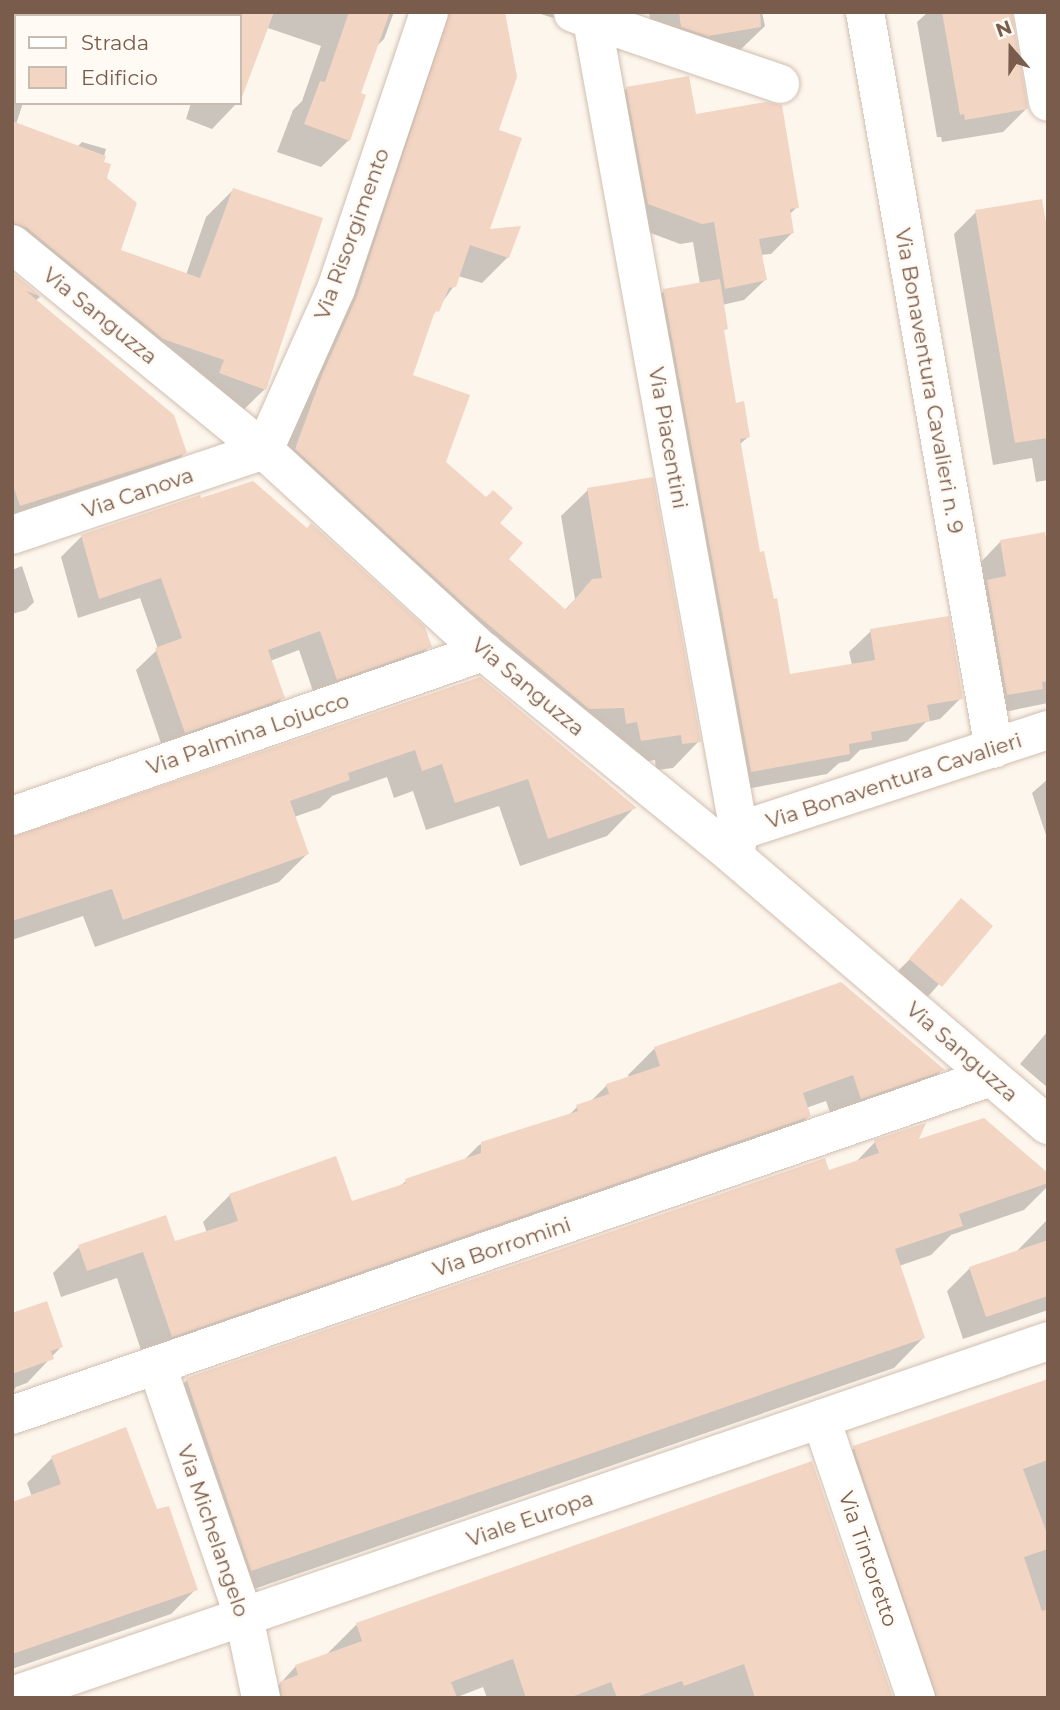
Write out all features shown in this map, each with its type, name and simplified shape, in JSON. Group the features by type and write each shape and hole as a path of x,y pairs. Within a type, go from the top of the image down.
{"street":[{"name":"Via Risorgimento","path":"264,450 336,289 429,12"},
{"name":"Via Bonaventura Cavalieri n. 9","path":"865,12 994,749"},
{"path":"1032,12 1048,102"},
{"path":"582,16 780,84"},
{"name":"Via Piacentini","path":"582,16 737,844"},
{"name":"Via Sanguzza","path":"12,244 264,450 484,652 737,844 990,1077 1048,1125"},
{"name":"Via Canova","path":"12,535 264,450"},
{"name":"Via Palmina Lojucco","path":"12,816 484,652"},
{"name":"Via Bonaventura Cavalieri","path":"737,844 1048,730"},
{"name":"Via Borromini","path":"12,1415 990,1077"},
{"name":"Viale Europa","path":"12,1696 1048,1341"},
{"name":"Via Michelangelo","path":"157,1366 244,1617 261,1698"},
{"name":"Via Tintoretto","path":"821,1419 916,1698"}],"building":[{"path":"274,12 242,97 242,14"},
{"path":"349,12 390,12 361,93 366,95 350,141 304,124 320,81 325,82"},
{"path":"450,12 505,12 517,77 499,130 522,138 490,229 521,226 509,258 470,245 456,287 449,288 439,312 435,311 413,375 470,395 446,462 486,497 493,490 513,508 500,523 523,543 509,559 566,610 592,579 602,578 587,488 653,477 701,742 682,744 681,735 641,741 637,722 626,724 624,708 589,709 464,604 295,449 322,375 357,296"},
{"path":"679,12 760,12 761,27 708,36 681,27"},
{"path":"942,12 1012,12 1028,109 965,120 964,114 960,115"},
{"path":"689,76 696,114 766,102 782,105 799,208 790,209 794,233 759,239 767,280 725,289 714,222 702,224 648,204 626,87"},
{"path":"12,121 106,156 104,162 111,164 107,178 137,203 121,250 200,278 233,188 323,218 266,390 219,373 224,360 163,339 26,227 12,223"},
{"path":"1042,199 1048,233 1048,438 1015,443 975,210"},
{"path":"12,272 42,297 26,291 174,415 187,453 20,506 12,482"},
{"path":"720,279 728,329 724,330 736,403 744,401 750,437 740,439 760,552 764,551 774,599 777,598 790,674 875,660 870,629 949,616 963,699 927,705 930,721 871,732 872,740 849,744 850,754 751,772 663,289"},
{"path":"253,481 307,528 311,523 425,627 432,647 337,680 320,631 268,650 285,698 185,733 155,648 182,638 161,578 99,599 81,535 200,495 201,498"},
{"path":"1045,532 1048,548 1048,681 1042,682 1043,689 1007,695 987,580 1006,576 1000,540"},
{"path":"480,677 637,808 548,839 528,779 455,803 442,764 422,771 415,750 348,773 350,780 290,801 309,854 123,920 112,889 12,921 12,837"},
{"path":"961,898 993,926 942,987 909,959"},
{"path":"841,982 945,1070 861,1099 853,1075 803,1093 811,1116 172,1337 143,1252 87,1271 78,1245 166,1215 175,1241 238,1221 229,1194 336,1156 352,1201 406,1183 405,1179 481,1153 481,1142 578,1111 576,1105 609,1094 606,1084 660,1066 654,1047"},
{"path":"984,1118 1048,1173 1048,1183 959,1214 963,1226 895,1249 925,1338 251,1571 186,1378 825,1158 829,1170 879,1153 874,1140 926,1123 919,1139"},
{"path":"1048,1240 1048,1296 986,1317 969,1267"},
{"path":"47,1301 63,1347 51,1351 54,1359 12,1374 12,1313"},
{"path":"1048,1379 1048,1460 1023,1469 1048,1536 1048,1549 1024,1557 1042,1611 1048,1609 1048,1698 937,1698 853,1446"},
{"path":"126,1427 157,1509 169,1506 198,1590 12,1654 12,1502 61,1484 51,1456"},
{"path":"812,1461 893,1698 755,1698 744,1664 684,1686 682,1681 633,1698 617,1698 611,1682 569,1698 526,1698 513,1659 451,1682 457,1698 282,1698 280,1682 298,1675 295,1665 362,1641 356,1623"}]}
